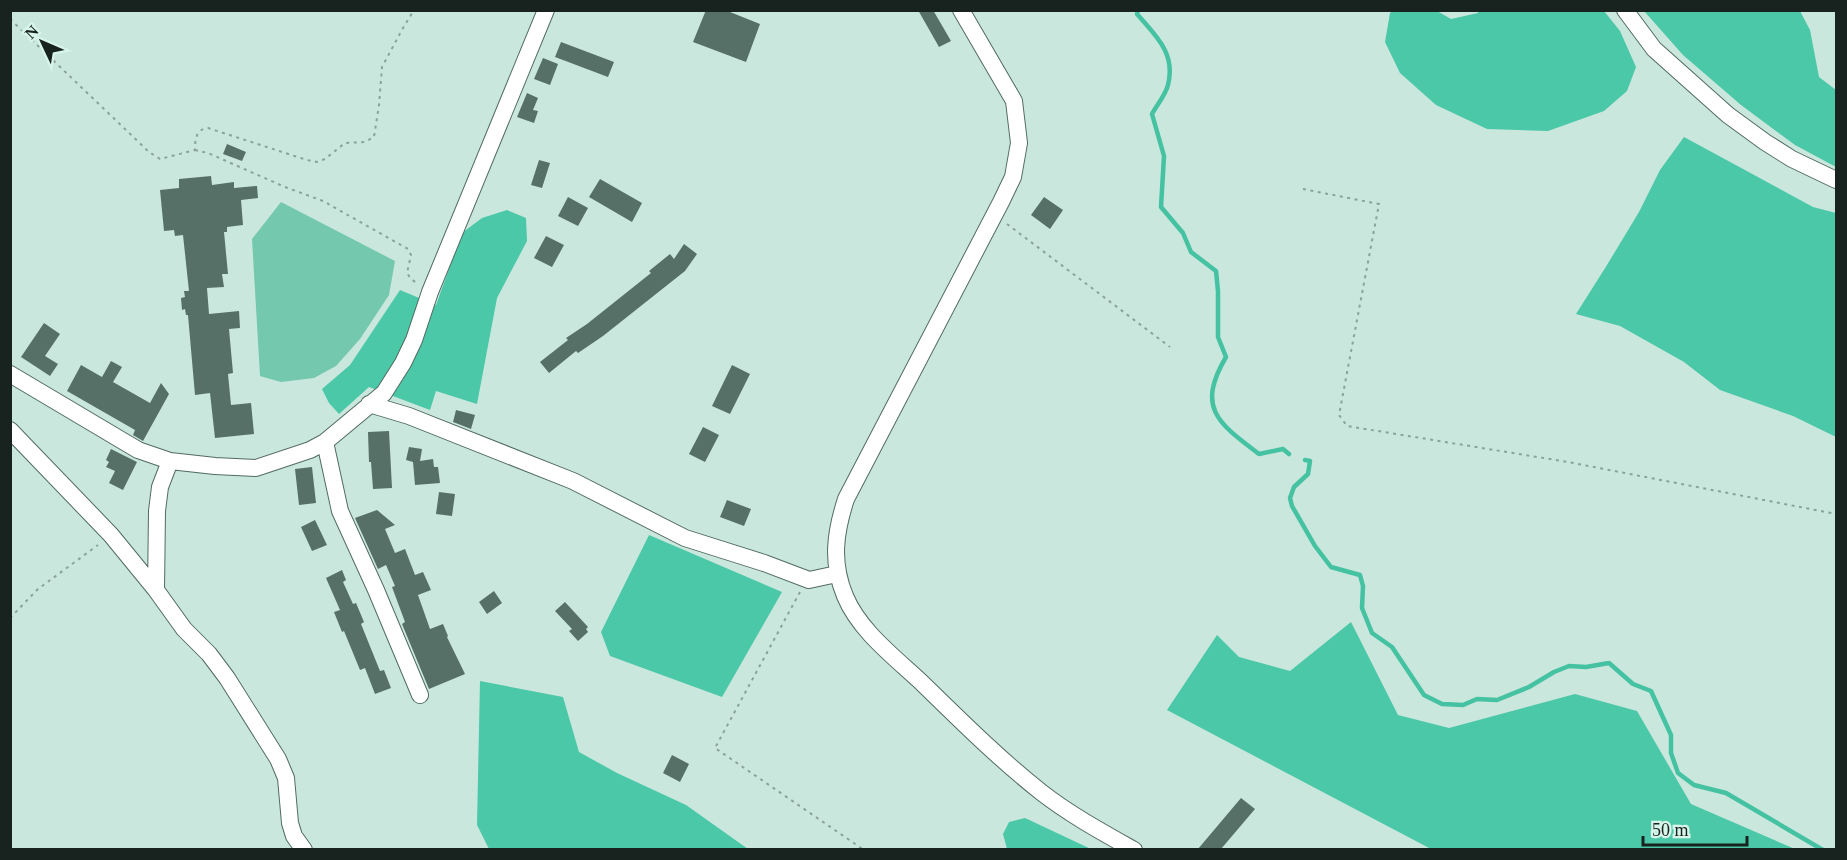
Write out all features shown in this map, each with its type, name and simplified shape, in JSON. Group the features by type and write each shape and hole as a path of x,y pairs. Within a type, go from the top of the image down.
{"street":[{"path":"10,374 138,450 170,461 256,468 310,450 325,442 384,393 403,363 546,10"},
{"path":"961,10 1014,101 1019,143 1012,177 846,499 836,536 837,574 845,598 868,631 1013,768 1042,793 1071,813 1134,849"},
{"path":"1624,10 1654,50 1728,115 1792,159 1836,180"},
{"path":"369,404 409,416 573,482 685,538 808,579 837,574"},
{"path":"10,430 111,535 156,590 177,620 209,654 227,678 278,759 286,778 290,823 294,836 304,849"},
{"path":"325,442 340,511 420,695"},
{"path":"156,590 157,511 160,488 170,461"}],"path":[{"path":"195,150 196,136 202,128 318,162 333,154 345,143 365,142 374,137 382,67 414,10"},
{"path":"10,19 155,157 165,159 185,151 195,150 208,153 323,201 408,249 411,255 407,273 430,292"},
{"path":"1303,189 1379,204 1339,415 1347,426 1568,462 1836,514"},
{"path":"994,214 1170,347"},
{"path":"10,618 38,589 111,535"},
{"path":"808,579 715,748 864,849"}],"green space":[{"path":"1393,11 1437,11 1451,19 1478,13 1478,11 1604,11 1620,31 1636,67 1627,91 1604,111 1548,131 1487,129 1436,105 1400,73 1385,42 1390,13"},
{"path":"1644,11 1800,11 1810,30 1819,77 1836,90 1836,167 1795,145 1741,105 1683,55"},
{"path":"1684,137 1813,207 1836,213 1836,437 1793,416 1720,390 1684,362 1620,326 1576,314 1639,212 1660,170"},
{"path":"281,202 395,261 389,295 360,339 336,366 314,378 281,382 260,376 252,239"},
{"path":"507,210 526,218 527,241 497,298 477,404 436,391 430,410 369,387 339,414 329,403 322,389 350,365 400,290 436,305 462,233 482,218"},
{"path":"649,535 782,592 722,697 610,656 601,632"},
{"path":"1351,622 1398,715 1449,728 1575,694 1637,711 1691,804 1795,849 1431,849 1167,710 1217,635 1239,657 1290,671"},
{"path":"480,681 563,697 579,752 617,773 686,805 748,849 489,849 477,825"},
{"path":"1025,818 1091,849 1007,849 1003,834 1009,822"}],"building":[{"path":"706,10 725,10 760,24 746,62 693,42"},
{"path":"918,10 933,10 951,41 939,47"},
{"path":"561,42 614,62 608,77 555,57"},
{"path":"543,58 558,64 550,85 534,79"},
{"path":"527,93 538,98 533,110 538,111 534,123 517,117"},
{"path":"227,144 246,152 242,161 223,154"},
{"path":"539,160 550,163 542,188 531,185"},
{"path":"211,176 212,185 234,182 234,188 257,186 258,198 241,200 243,225 227,227 227,232 224,232 228,274 222,274 224,287 207,288 209,314 239,311 240,328 229,329 233,373 228,374 231,405 251,403 254,434 215,438 210,393 195,395 188,315 185,309 182,310 181,298 185,297 184,291 189,291 183,235 175,236 174,230 164,231 160,190 179,188 179,179"},
{"path":"600,179 642,203 632,222 589,197"},
{"path":"568,197 588,208 578,226 558,216"},
{"path":"1044,197 1063,210 1050,229 1031,215"},
{"path":"546,236 564,245 552,267 534,258"},
{"path":"684,244 697,254 685,271 603,336 578,353 576,351 549,373 540,362 568,340 566,338 651,273 649,271 670,254 674,259"},
{"path":"44,323 60,334 45,356 58,364 50,376 21,357"},
{"path":"111,361 122,367 113,382 150,403 161,383 169,394 143,441 133,435 135,430 67,391 81,365 102,377"},
{"path":"732,365 750,374 730,414 712,406"},
{"path":"456,410 475,415 471,429 453,422"},
{"path":"703,427 719,435 705,462 689,454"},
{"path":"389,431 392,488 373,489 368,432"},
{"path":"409,447 422,449 420,461 433,459 434,467 438,467 440,483 415,485 413,462 406,460"},
{"path":"111,449 137,462 123,490 109,483 115,471 106,467 109,462 106,460"},
{"path":"312,467 316,503 299,505 295,469"},
{"path":"439,492 455,494 452,516 436,514"},
{"path":"727,500 751,509 744,526 720,517"},
{"path":"377,510 395,525 385,529 395,553 405,549 415,575 423,572 431,590 418,595 430,629 443,624 465,674 429,689 402,624 405,622 392,587 395,586 386,565 378,569 355,518"},
{"path":"315,520 327,545 312,551 301,527"},
{"path":"342,570 346,580 343,582 353,604 356,603 364,622 361,624 380,671 384,670 391,688 375,694 365,668 360,670 334,612 340,610 326,578"},
{"path":"494,591 502,603 487,614 479,602"},
{"path":"565,602 588,627 586,629 588,632 578,641 569,631 572,629 555,611"},
{"path":"672,755 689,764 680,782 663,773"},
{"path":"1241,798 1255,809 1221,849 1198,849"}],"waterway":[{"path":"1138,10 1137,14 1163,46 1169,64 1170,74 1167,88 1152,114 1164,156 1161,207 1183,233 1191,252 1216,271 1218,337 1226,357 1217,375 1212,402 1216,413 1232,433 1259,454 1283,449 1289,454"},
{"path":"1305,460 1310,461 1308,474 1294,487 1290,498 1292,506 1315,546 1331,567 1360,575 1363,586 1362,608 1372,633 1392,647 1424,695 1442,704 1463,705 1477,699 1497,700 1529,687 1569,666 1586,667 1609,663 1633,684 1651,691 1671,735 1671,753 1678,773 1694,785 1726,793 1823,850"}]}
